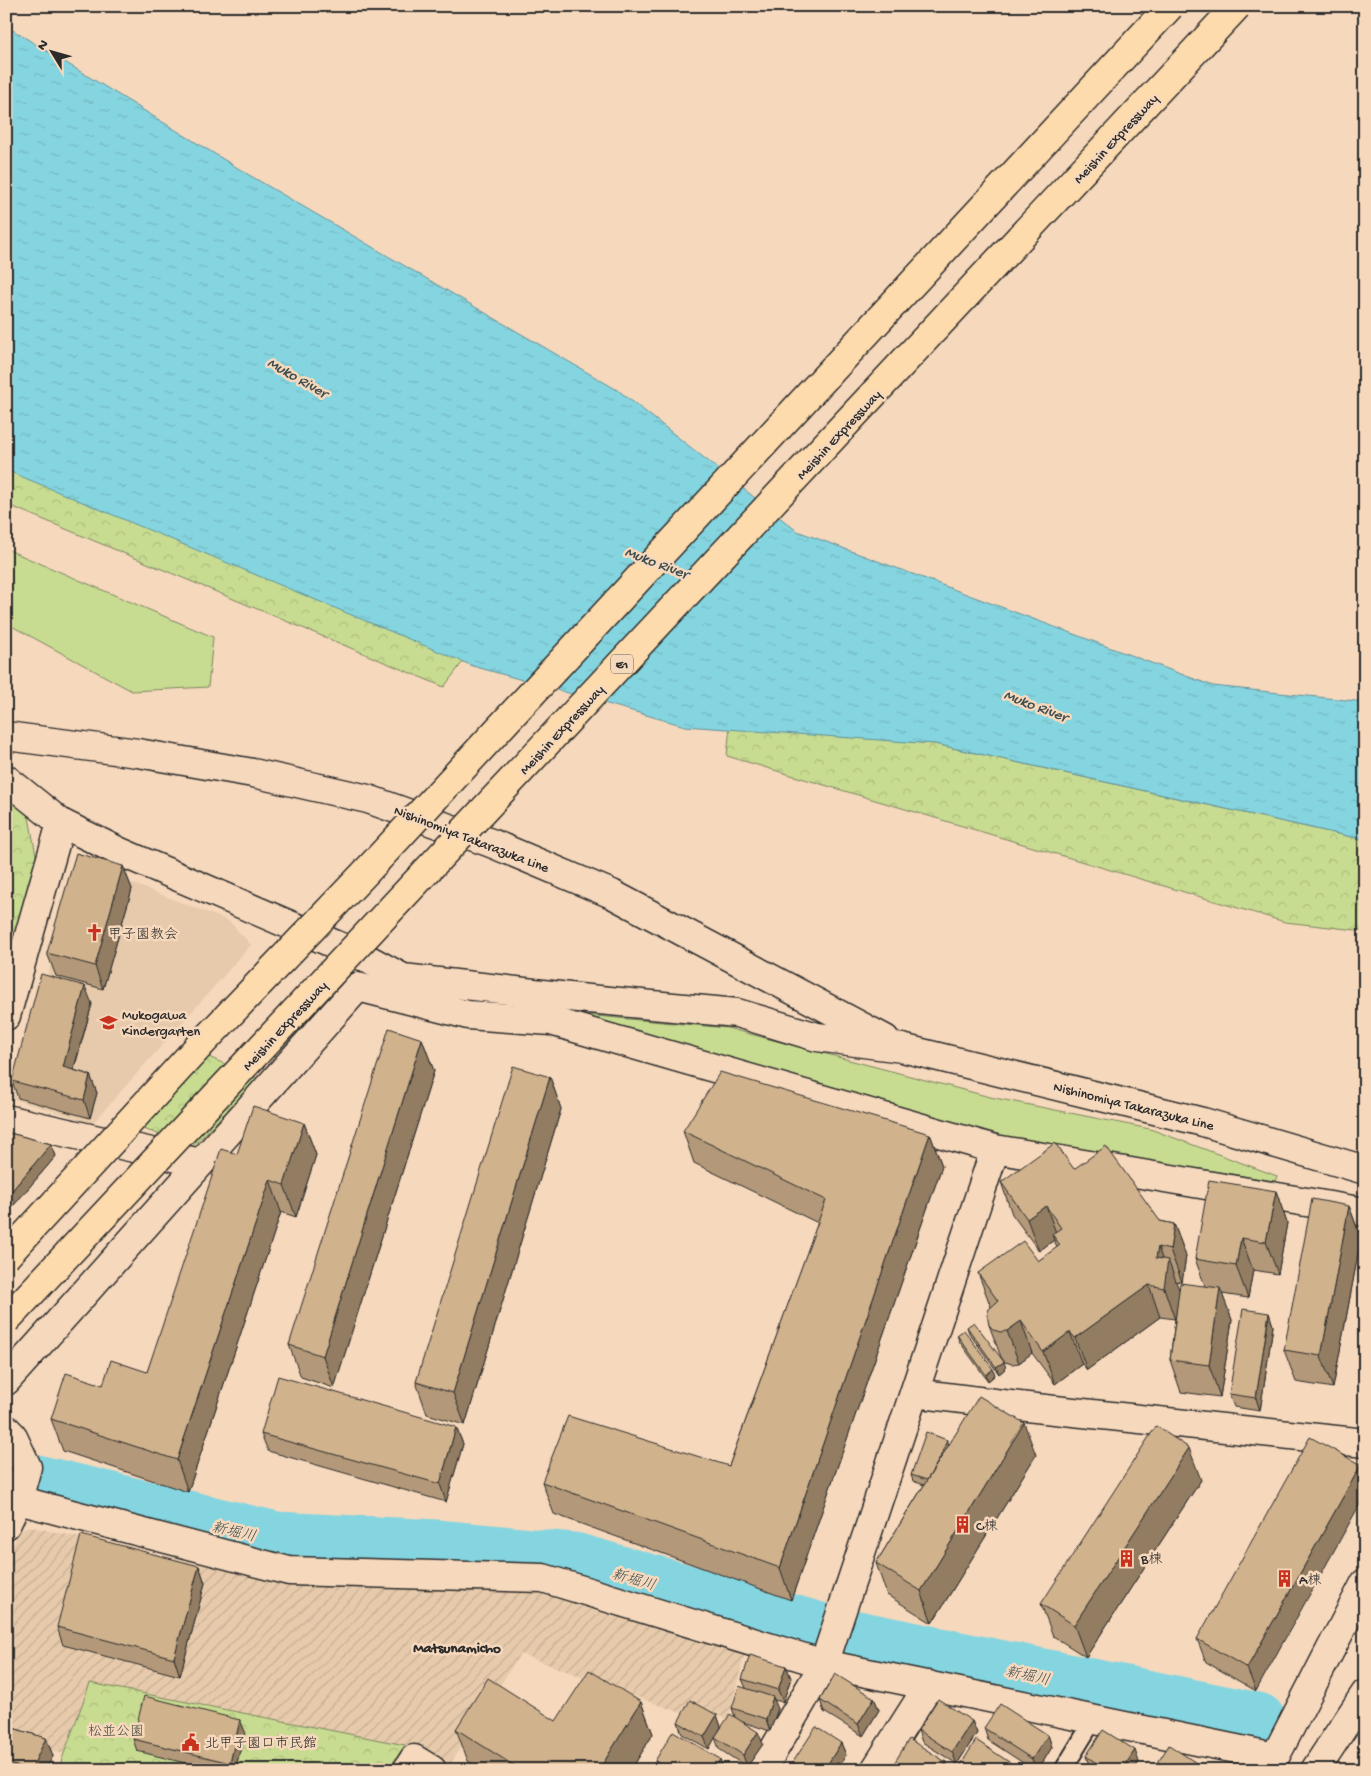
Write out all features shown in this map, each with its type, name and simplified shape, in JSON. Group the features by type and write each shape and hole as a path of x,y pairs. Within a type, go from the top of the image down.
{"highway":[{"path":"6,1256 201,1044 406,829 1170,6"},
{"name":"Meishin Expressway","path":"6,1320 1237,6"}],"street":[{"name":"Nishinomiya Takarazuka Line","path":"6,736 138,753 253,773 368,799 491,844 612,894 902,1048"},
{"name":"Nishinomiya Takarazuka Line","path":"6,779 61,823 118,851 362,956 403,978 578,998 737,1013 817,1037 902,1048 1204,1122 1365,1170"},
{"path":"6,1016 61,823"},
{"path":"6,1381 358,986 468,1015 551,1021 995,1150 1365,1212"},
{"path":"6,1119 200,1163"},
{"path":"762,1770 827,1658 995,1150"},
{"path":"914,1394 1365,1443"},
{"path":"6,1429 12,1435 18,1488 6,1525"},
{"path":"18,1488 289,1571 543,1578 929,1685 1094,1719 1270,1763 1365,1583"},
{"path":"875,1770 929,1685"},
{"path":"1315,1770 1365,1694"},
{"path":"407,1770 414,1759 432,1770"}],"lane":[{"path":"1063,1770 1094,1719"}],"shaded area":[{"name":"Mukogawa Kindergarten","path":"80,863 229,921 251,945 93,1123 12,1099"},
{"path":"28,1526 267,1579 532,1591 745,1653 728,1719 687,1704 681,1713 520,1654 450,1764 405,1745 90,1683 64,1754 6,1736 6,1561 19,1532"}],"green space":[{"path":"6,444 479,640 444,687 6,504"},
{"path":"6,549 213,637 208,687 132,691 6,623"},
{"path":"730,727 935,744 1365,840 1365,931 1285,922 727,756"},
{"path":"6,800 28,812 38,866 6,977 6,850 12,824 6,821"},
{"path":"574,1014 727,1028 990,1097 1150,1129 1277,1176 1275,1181 1012,1139"},
{"path":"182,1045 258,1079 193,1146 117,1120"},
{"name":"松並公園","path":"90,1683 405,1745 388,1770 58,1770"}],"water":[{"name":"Muko River","path":"6,26 249,175 619,391 797,531 1213,686 1365,702 1365,840 935,744 685,726 473,666 6,470"}],"building":[{"path":"76,853 123,866 95,966 47,953"},
{"path":"41,974 85,986 63,1067 90,1075 84,1100 12,1081"},
{"path":"389,1028 422,1039 323,1356 289,1345"},
{"path":"513,1066 550,1077 453,1393 416,1382"},
{"path":"720,1072 930,1134 780,1568 542,1482 568,1416 729,1466 826,1200 683,1131"},
{"path":"253,1106 304,1123 284,1185 270,1180 177,1460 51,1419 66,1373 103,1385 111,1360 147,1372 221,1149 237,1154"},
{"path":"6,1132 51,1144 10,1193 6,1192"},
{"path":"1055,1143 1074,1169 1106,1146 1160,1221 1174,1224 1170,1250 1158,1247 1156,1258 1168,1260 1164,1288 1149,1285 1075,1338 1070,1332 1043,1352 1021,1321 1007,1331 1000,1332 994,1330 989,1325 987,1315 989,1309 998,1301 978,1273 1023,1241 1038,1261 1060,1245 1052,1234 1061,1228 1046,1206 1027,1219 1001,1182"},
{"path":"1209,1180 1276,1191 1266,1242 1241,1238 1236,1266 1195,1259"},
{"path":"1312,1199 1349,1206 1321,1356 1284,1350"},
{"path":"1180,1283 1220,1288 1209,1365 1170,1360"},
{"path":"1243,1309 1269,1313 1256,1398 1229,1394"},
{"path":"974,1322 1004,1362 996,1367 967,1327"},
{"path":"964,1330 993,1369 986,1375 957,1335"},
{"path":"278,1376 456,1427 440,1484 261,1434"},
{"path":"979,1396 1024,1423 921,1591 876,1563"},
{"path":"1156,1426 1189,1448 1074,1625 1041,1604"},
{"path":"926,1432 947,1440 940,1458 927,1480 911,1475"},
{"name":"A棟","path":"1310,1437 1361,1465 1247,1668 1197,1639"},
{"path":"81,1535 199,1566 174,1658 57,1627"},
{"path":"750,1655 786,1666 778,1690 742,1679"},
{"path":"589,1670 641,1702 599,1770 521,1770 456,1729 488,1678 556,1721"},
{"path":"835,1674 874,1698 858,1724 820,1700"},
{"path":"739,1686 773,1697 766,1719 732,1708"},
{"name":"北甲子園口市民館","path":"144,1696 240,1720 230,1763 133,1739"},
{"path":"938,1699 972,1721 952,1752 918,1730"},
{"path":"690,1700 717,1715 704,1737 678,1722"},
{"path":"1000,1704 1048,1735 1032,1759 984,1728"},
{"path":"730,1714 758,1732 743,1755 715,1737"},
{"path":"6,1726 46,1738 31,1770 6,1763"},
{"path":"816,1727 841,1743 824,1770 805,1770 793,1762"},
{"path":"1103,1730 1135,1750 1122,1770 1107,1770 1086,1756"},
{"path":"673,1731 720,1759 714,1770 671,1770 655,1761"},
{"path":"909,1739 946,1762 941,1770 890,1770"},
{"path":"976,1740 1021,1770 965,1770 960,1766"},
{"path":"1169,1745 1207,1770 1153,1770"}],"waterway":[{"name":"新堀川","path":"6,1477 275,1541 438,1549 574,1562 827,1634 1257,1722"}],"place":[{"name":"甲子園教会","path":"94,933"},
{"name":"Mukogawa Kindergarten","path":"108,1022"},
{"name":"C棟","path":"962,1525"},
{"name":"B棟","path":"1127,1558"},
{"name":"A棟","path":"1285,1579"},
{"name":"北甲子園口市民館","path":"191,1742"}],"district":[{"name":"Matsunamicho","path":"457,1647"}]}
